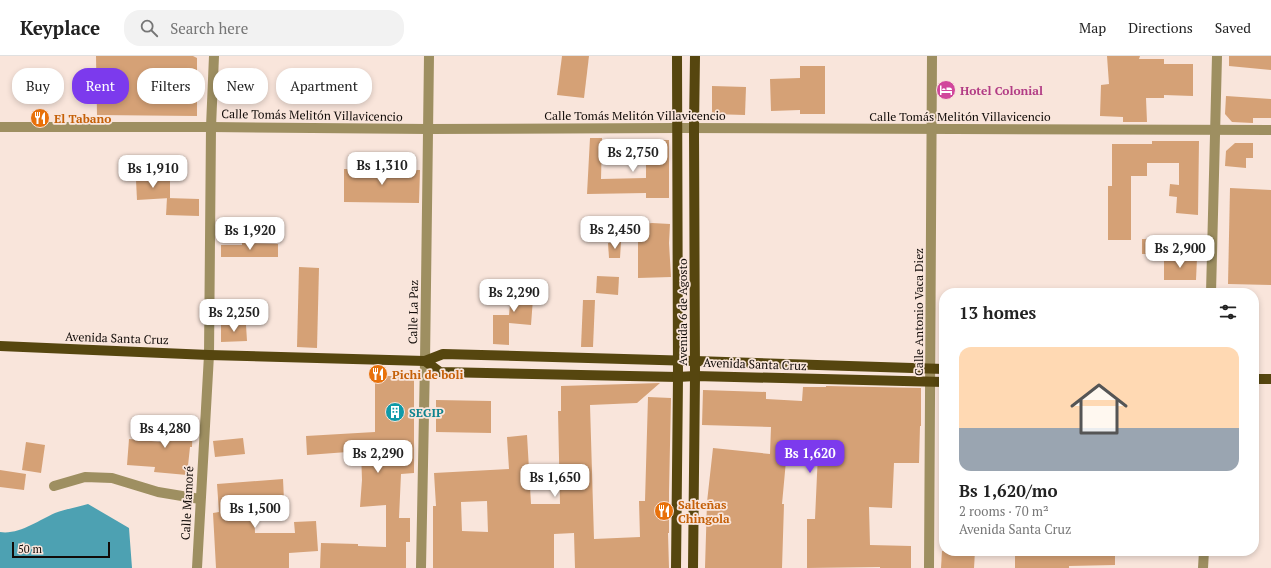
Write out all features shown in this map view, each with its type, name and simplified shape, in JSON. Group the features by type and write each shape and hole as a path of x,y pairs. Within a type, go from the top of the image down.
{"main road":[{"name":"Avenida 6 de Agosto","path":"676,568 678,377 677,56"},
{"name":"Avenida 6 de Agosto","path":"694,568 695,56"},
{"name":"Avenida Santa Cruz","path":"0,346 209,355 425,361 443,354 939,369"},
{"name":"Avenida Santa Cruz","path":"425,361 440,372 939,382"},
{"path":"1259,379 1271,379"}],"street":[{"name":"Calle Mamoré","path":"197,568 209,355 211,127 214,56"},
{"name":"Calle La Paz","path":"421,568 429,56"},
{"name":"Calle Antonio Vaca Diez","path":"929,568 932,56"},
{"path":"1211,288 1217,56"},
{"name":"Calle Tomás Melitón Villavicencio","path":"0,127 1271,130"},
{"path":"54,486 85,477 112,478 158,492 200,499"},
{"path":"1203,568 1204,556"}],"water":[{"path":"88,504 129,528 132,568 0,568 0,532 22,529 55,513"}],"building":[{"path":"96,56 193,56 197,58 197,68 137,68 137,104 197,104 197,116 97,115 97,104 129,104 129,68 96,68"},
{"path":"562,56 589,56 584,98 557,95"},
{"path":"1107,56 1140,56 1139,59 1164,59 1164,64 1193,64 1193,96 1164,95 1164,98 1146,98 1147,122 1123,122 1123,117 1100,116 1101,85 1109,84"},
{"path":"1229,56 1271,56 1271,70 1229,66"},
{"path":"800,66 825,66 825,114 800,114 800,110 771,111 770,79 800,78"},
{"path":"712,86 746,87 745,115 712,114"},
{"path":"1226,96 1271,99 1271,118 1253,118 1253,123 1232,122 1225,114"},
{"path":"590,138 602,138 601,179 646,178 646,140 669,140 669,198 646,198 646,193 587,194"},
{"path":"1152,141 1199,141 1198,215 1176,213 1177,197 1169,196 1170,184 1179,185 1179,163 1147,163 1147,176 1131,176 1131,240 1108,240 1108,186 1112,186 1112,144 1152,144"},
{"path":"1235,143 1253,143 1253,158 1246,158 1246,168 1225,166 1226,151"},
{"path":"344,169 420,170 419,203 344,202"},
{"path":"170,178 170,198 137,200 136,180"},
{"path":"1230,188 1271,190 1271,285 1228,284"},
{"path":"167,198 199,199 199,216 166,215"},
{"path":"652,223 670,224 669,243 671,277 638,278 638,225"},
{"path":"1142,239 1173,240 1173,254 1142,254"},
{"path":"621,242 620,258 609,258 608,243"},
{"path":"242,243 278,244 278,257 221,257 221,245 242,245"},
{"path":"1164,258 1197,258 1196,280 1164,280"},
{"path":"299,267 319,268 317,348 297,347"},
{"path":"597,276 619,277 618,295 596,293"},
{"path":"512,283 534,285 531,325 509,323 509,345 493,344 493,315 509,315"},
{"path":"583,300 595,300 593,347 581,347"},
{"path":"221,325 246,325 247,341 221,342"},
{"path":"375,376 414,376 414,473 401,474 399,518 410,518 410,542 406,542 406,568 320,568 321,543 358,544 358,546 386,547 386,505 360,507 362,480 361,451 307,455 306,436 375,432"},
{"path":"660,383 637,403 590,405 594,539 640,537 639,501 645,501 648,397 671,398 668,533 669,568 575,568 574,533 554,534 554,568 433,568 433,506 436,506 434,473 509,469 507,437 527,435 531,504 560,504 558,411 561,411 561,386","holes":["487,501 488,532 462,531 461,502"]},
{"path":"803,387 921,388 919,463 894,463 892,508 869,507 870,545 911,546 911,568 807,568 807,519 815,519 818,453 787,450 782,504 784,504 782,568 705,568 707,502 713,448 770,454 771,427 702,425 703,390 766,392 766,399 802,401"},
{"path":"436,400 491,401 491,433 436,432"},
{"path":"163,420 193,420 192,447 190,447 187,475 154,472 155,467 127,465 129,439 162,442"},
{"path":"243,438 245,454 215,457 213,441"},
{"path":"26,442 45,445 41,473 22,470"},
{"path":"0,470 26,474 24,490 0,487"},
{"path":"283,479 284,500 254,502 255,533 295,533 294,522 316,521 318,551 289,553 289,568 216,568 213,513 219,512 217,484"},
{"path":"942,556 975,556 974,568 941,568"},
{"path":"1015,556 1115,556 1115,565 1069,566 1069,568 1015,568"}],"place":[{"name":"Hotel Colonial","path":"946,90"},
{"name":"El Tabano","path":"40,118"},
{"name":"Pichi de boli","path":"378,374"},
{"name":"SEGIP","path":"395,412"},
{"name":"Salteñas Chingola","path":"664,511"}]}
